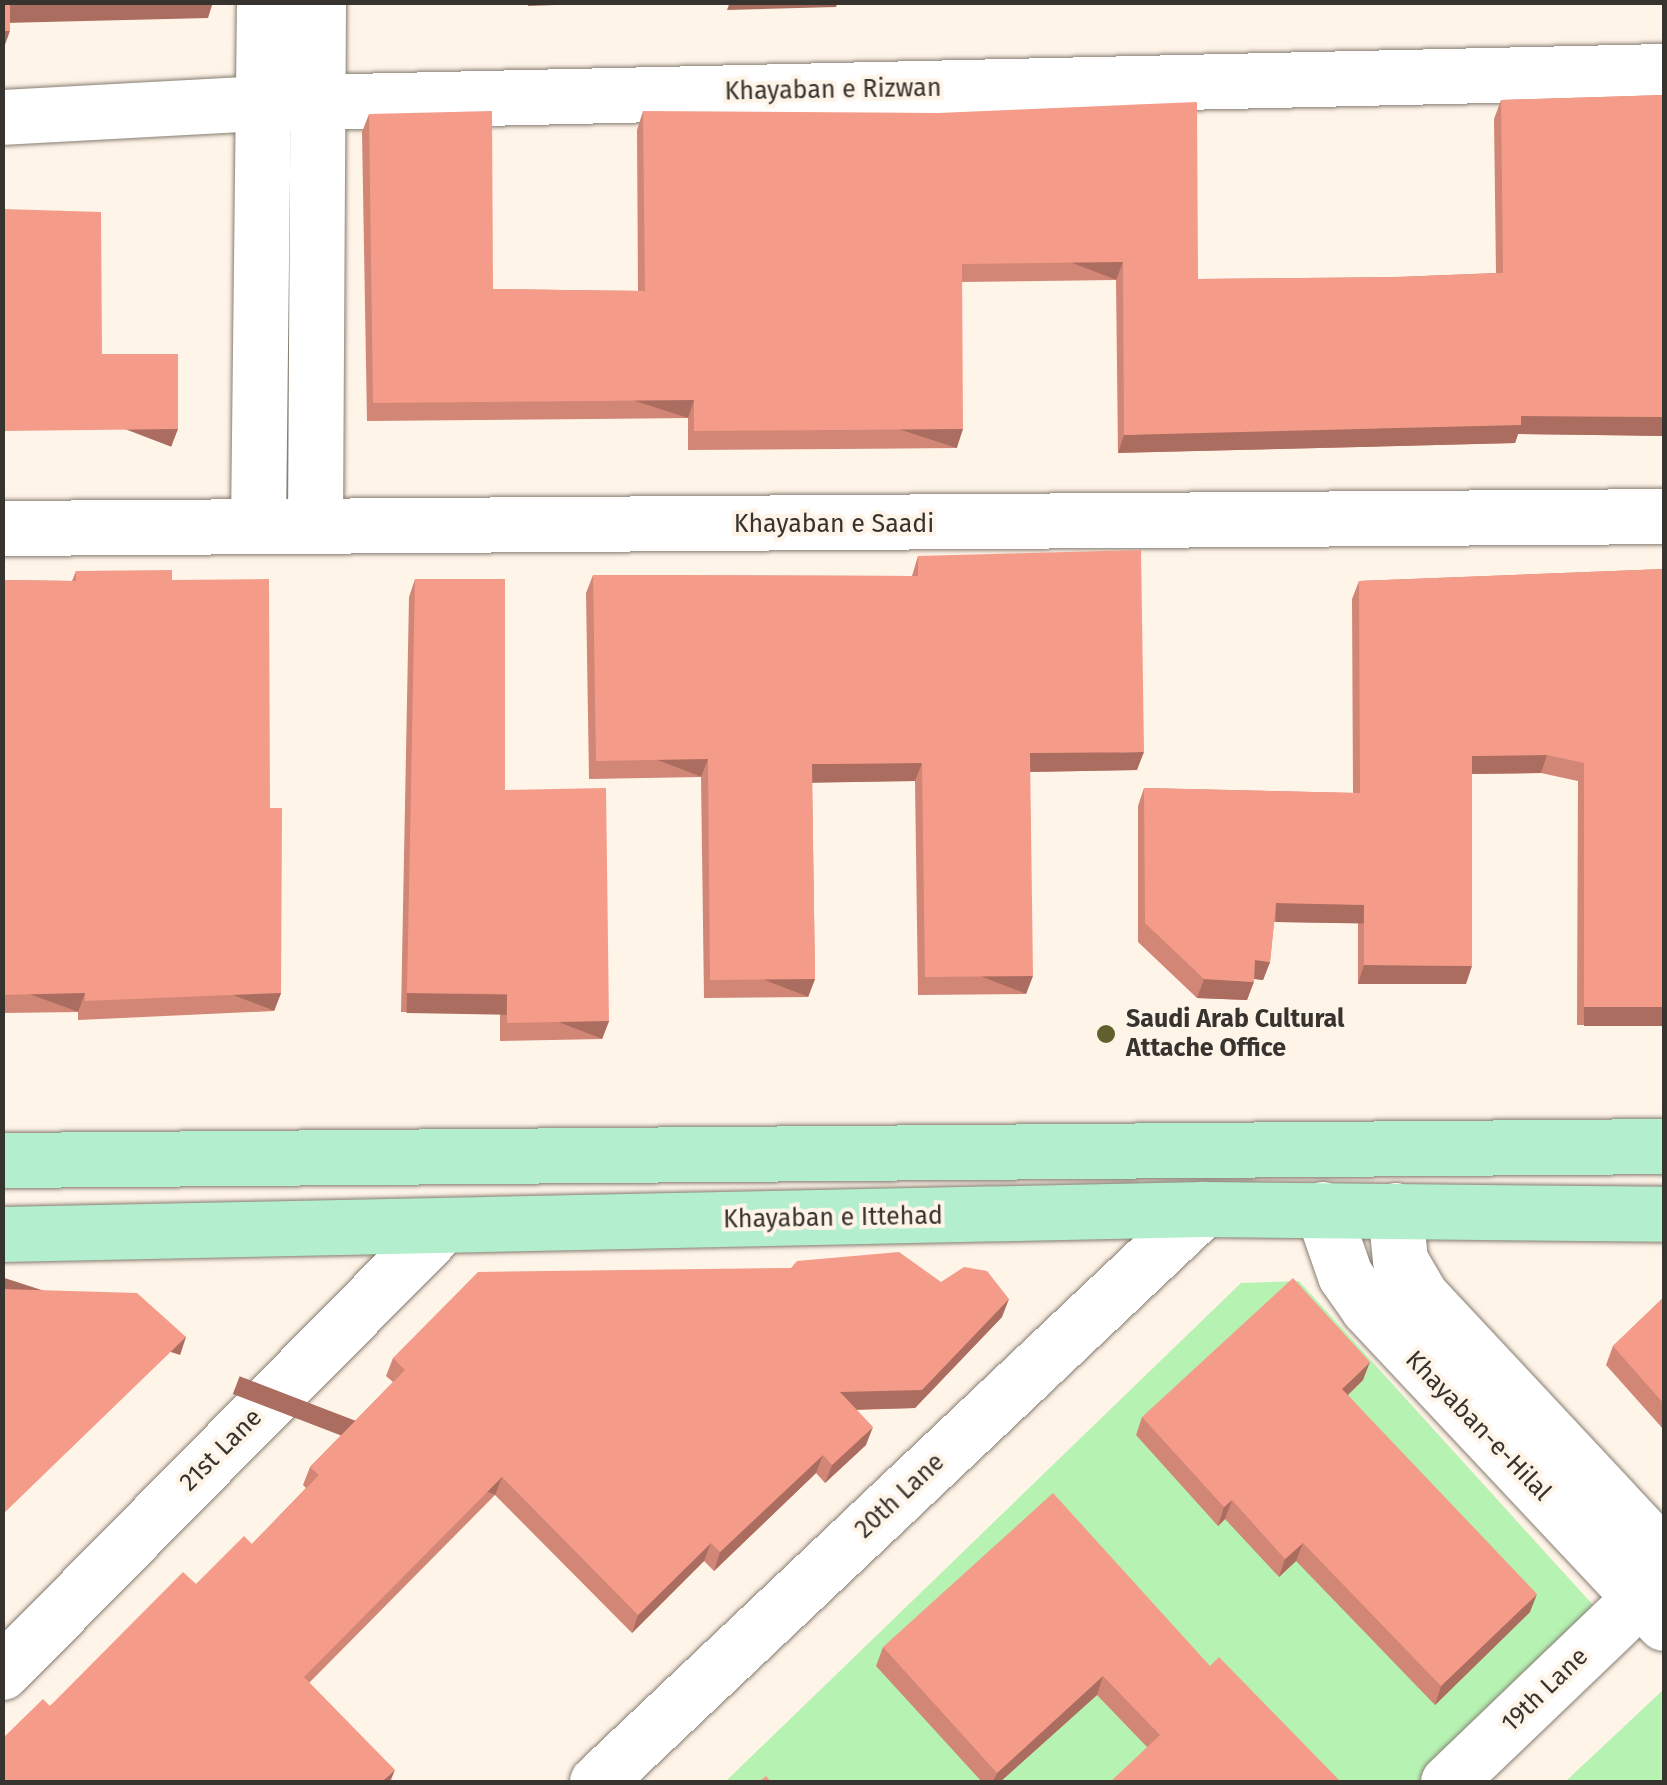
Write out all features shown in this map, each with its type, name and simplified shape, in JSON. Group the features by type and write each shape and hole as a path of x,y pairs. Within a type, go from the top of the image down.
{"main road":[{"path":"2,1160 1664,1146"},
{"name":"Khayaban e Ittehad","path":"2,1234 440,1228 1202,1209 1664,1214"}],"street":[{"path":"258,524 264,2"},
{"path":"315,524 318,2"},
{"name":"Khayaban e Rizwan","path":"2,118 264,103 1664,71"},
{"name":"Khayaban e Saadi","path":"2,528 1664,516"},
{"name":"Khayaban-e-Hilal","path":"1322,1208 1345,1275 1368,1308 1657,1592"},
{"name":"20th Lane","path":"597,1782 1202,1209"},
{"path":"1395,1210 1400,1260 1422,1296 1657,1592"},
{"name":"21st Lane","path":"2,1672 440,1228"},
{"name":"19th Lane","path":"1448,1782 1657,1592"}],"green space":[{"path":"1299,1281 1593,1605 1443,1782 725,1782 1241,1283"},
{"path":"1664,1689 1664,1782 1565,1782"}],"building":[{"path":"2,2 112,2 10,5 10,31 2,31"},
{"path":"1664,95 1664,417 1521,416 1521,425 1124,435 1123,262 962,264 963,429 694,431 694,400 373,403 369,114 492,111 493,289 645,291 643,111 938,113 1197,102 1198,279 1397,277 1503,273 1501,100"},
{"path":"2,209 101,212 102,354 178,354 178,429 2,431"},
{"path":"1141,550 1144,752 1030,753 1033,976 925,977 922,763 812,764 815,979 710,980 708,759 596,761 593,575 918,576 918,556"},
{"path":"1664,569 1664,1007 1584,1007 1584,763 1547,755 1472,756 1472,966 1364,965 1364,905 1276,903 1270,962 1255,960 1254,982 1204,979 1145,923 1144,788 1360,793 1359,581"},
{"path":"172,570 172,580 269,579 270,808 282,808 281,993 85,1001 85,993 2,995 2,580 76,581 76,571"},
{"path":"415,579 505,579 505,790 606,788 609,1021 507,1023 507,994 407,993"},
{"path":"899,1252 941,1282 964,1267 987,1271 1009,1299 922,1390 840,1392 873,1427 832,1465 823,1455 720,1552 711,1543 638,1615 502,1477 304,1677 395,1770 381,1782 2,1782 2,1739 43,1699 50,1706 183,1572 196,1584 244,1536 252,1544 319,1475 310,1467 405,1370 393,1358 478,1272 791,1268 797,1261"},
{"path":"1293,1278 1370,1362 1342,1389 1537,1594 1441,1686 1303,1543 1285,1559 1232,1500 1224,1507 1142,1417"},
{"path":"2,1289 137,1293 186,1337 2,1515"},
{"path":"1664,1297 1664,1404 1613,1346"},
{"path":"1053,1493 1210,1666 1219,1657 1341,1782 1110,1782 1160,1735 1103,1676 997,1773 883,1647"}],"place":[{"name":"Saudi Arab Cultural Attache Office","path":"1106,1034"}]}
